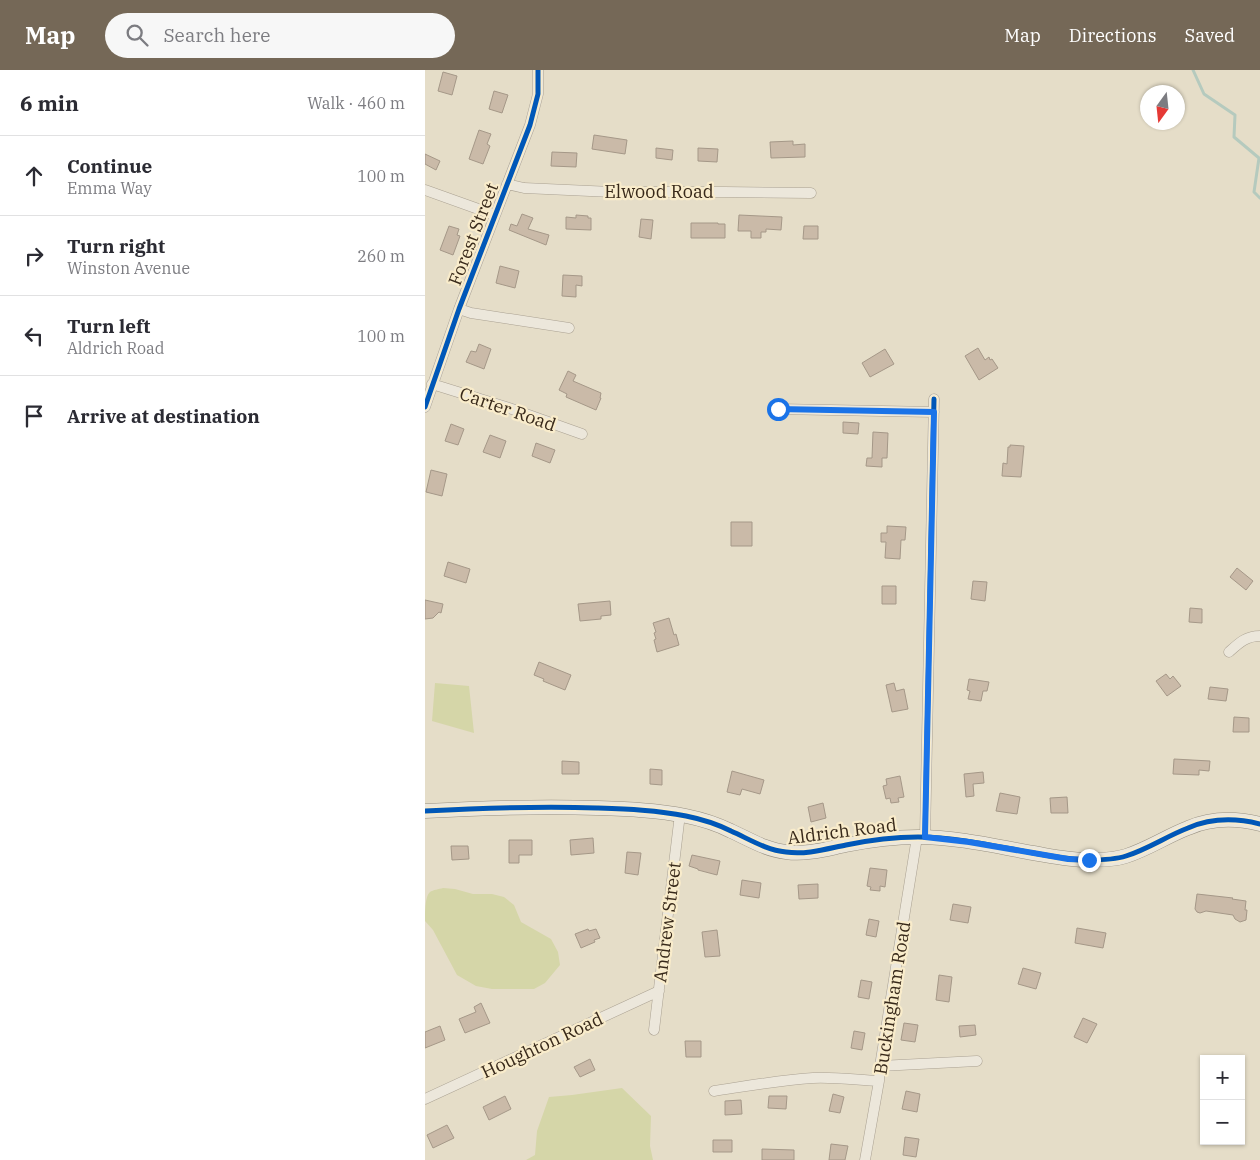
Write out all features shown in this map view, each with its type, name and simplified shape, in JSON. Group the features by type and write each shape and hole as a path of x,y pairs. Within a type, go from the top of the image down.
{"street":[{"name":"Forest Street","path":"425,406 459,309 530,124 536,105 539,83 538,70"},
{"name":"Elwood Road","path":"507,184 524,188 612,192 811,193"},
{"path":"425,190 495,215"},
{"path":"459,309 569,328"},
{"name":"Carter Road","path":"433,384 583,434"},
{"name":"Buckingham Road","path":"865,1160 921,837 934,399"},
{"path":"778,409 934,412"},
{"path":"1229,652 1245,639 1251,636 1260,636"},
{"name":"Aldrich Road","path":"425,811 499,808 616,809 680,814 715,824 766,847 787,852 808,852 867,841 921,837 969,842 1068,859 1101,860 1124,857 1203,823 1237,820 1260,824"},
{"name":"Andrew Street","path":"653,1030 680,814"},
{"name":"Houghton Road","path":"425,1099 659,991"},
{"path":"880,1066 977,1061"},
{"path":"714,1091 814,1078 879,1080"}],"green space":[{"path":"435,683 469,686 474,733 432,721"},
{"path":"443,888 473,894 492,894 504,897 514,905 521,922 551,939 558,952 560,965 545,983 534,989 492,989 476,986 457,975 433,930 425,921 428,894"},
{"path":"622,1088 651,1116 650,1146 653,1160 526,1160 535,1155 537,1131 549,1097"}],"building":[{"path":"443,72 457,76 452,95 438,91"},
{"path":"494,91 508,95 502,113 489,109"},
{"path":"479,130 491,134 487,144 490,146 483,164 469,159"},
{"path":"594,135 627,140 625,154 592,149"},
{"path":"793,141 793,145 805,144 805,157 771,158 770,142"},
{"path":"656,148 673,150 672,160 656,158"},
{"path":"698,148 718,149 717,162 698,161"},
{"path":"552,152 577,153 576,167 551,166"},
{"path":"425,154 440,161 436,170 425,164"},
{"path":"522,214 533,218 528,229 549,235 546,245 509,230 511,224 517,226"},
{"path":"576,215 591,218 591,230 566,229 566,217 576,218"},
{"path":"739,215 782,217 781,230 766,229 766,232 761,232 761,238 751,238 751,231 738,231"},
{"path":"641,219 653,220 651,239 639,237"},
{"path":"691,223 725,224 725,238 691,238"},
{"path":"449,226 459,229 457,235 460,236 453,255 440,250"},
{"path":"804,226 818,226 818,239 803,239"},
{"path":"500,266 519,271 515,288 496,283"},
{"path":"563,275 582,276 582,286 576,285 576,297 562,296"},
{"path":"479,344 491,349 484,369 466,362 471,351 476,352"},
{"path":"978,348 985,360 989,357 998,368 979,380 965,356"},
{"path":"885,349 894,364 870,377 862,363"},
{"path":"568,371 576,375 573,381 601,393 596,410 566,397 567,394 559,390"},
{"path":"843,422 859,423 858,434 843,433"},
{"path":"451,424 464,429 458,445 445,441"},
{"path":"873,432 888,433 887,458 882,458 882,467 866,466 867,458 872,458"},
{"path":"490,435 506,441 500,458 483,452"},
{"path":"536,443 555,450 550,463 532,456"},
{"path":"1010,445 1024,446 1021,477 1002,476 1003,463 1007,464 1008,447"},
{"path":"431,470 447,474 442,496 426,492"},
{"path":"731,522 752,522 752,546 731,546"},
{"path":"887,526 906,527 905,540 901,540 900,559 885,558 886,542 881,542 881,533 887,533"},
{"path":"448,562 470,569 466,583 444,576"},
{"path":"1237,568 1253,581 1246,590 1230,577"},
{"path":"973,581 987,582 985,601 971,599"},
{"path":"882,586 896,586 896,604 882,604"},
{"path":"425,600 443,604 441,613 439,612 433,618 425,619"},
{"path":"610,601 611,615 601,616 601,619 580,621 578,604"},
{"path":"1190,608 1202,609 1202,623 1189,622"},
{"path":"669,618 679,645 657,652 654,640 656,639 654,633 656,632 653,623"},
{"path":"539,662 571,675 565,690 534,675"},
{"path":"1166,674 1170,679 1173,676 1181,686 1167,696 1156,681"},
{"path":"969,679 989,682 987,691 983,691 981,701 968,699 970,691 967,690"},
{"path":"894,683 896,691 904,689 908,709 892,712 886,685"},
{"path":"1210,687 1228,689 1226,701 1208,699"},
{"path":"1234,717 1249,718 1249,732 1233,732"},
{"path":"1174,759 1210,761 1209,771 1199,770 1199,775 1173,774"},
{"path":"562,761 579,762 579,774 562,774"},
{"path":"650,769 662,770 662,785 650,784"},
{"path":"732,771 764,780 760,794 742,789 740,795 727,792"},
{"path":"983,772 984,783 973,784 974,796 966,797 964,774"},
{"path":"900,776 904,797 898,798 899,802 891,803 890,798 886,799 883,786 887,785 886,779"},
{"path":"1000,793 1020,797 1017,814 996,811"},
{"path":"1067,797 1068,813 1051,813 1050,798"},
{"path":"823,803 826,818 811,822 808,807"},
{"path":"593,838 594,853 571,855 570,840"},
{"path":"509,840 532,840 532,855 519,855 519,863 509,863"},
{"path":"451,846 468,846 469,859 452,860"},
{"path":"627,852 641,853 638,875 625,873"},
{"path":"692,855 720,861 717,875 689,866"},
{"path":"870,868 887,870 885,887 880,886 880,891 870,890 871,887 867,886"},
{"path":"742,880 761,883 759,898 740,895"},
{"path":"818,884 818,898 799,899 798,885"},
{"path":"1197,894 1246,901 1246,920 1240,922 1233,915 1206,911 1197,912 1195,909"},
{"path":"953,904 971,907 968,923 950,920"},
{"path":"869,919 879,921 876,937 866,935"},
{"path":"1077,928 1106,933 1103,948 1075,943"},
{"path":"588,929 589,931 596,929 600,938 581,948 575,934"},
{"path":"717,930 720,956 705,957 702,932"},
{"path":"1023,968 1041,973 1036,989 1018,984"},
{"path":"939,975 952,977 949,1002 936,1000"},
{"path":"861,980 872,982 869,999 858,997"},
{"path":"481,1003 490,1023 465,1033 459,1019 476,1012 474,1007"},
{"path":"1083,1018 1097,1024 1087,1043 1074,1037"},
{"path":"904,1023 918,1025 915,1042 901,1040"},
{"path":"975,1025 976,1035 960,1037 959,1026"},
{"path":"440,1026 445,1040 425,1048 425,1032"},
{"path":"854,1031 865,1033 862,1050 851,1048"},
{"path":"685,1041 701,1041 701,1057 686,1057"},
{"path":"590,1059 595,1070 580,1077 574,1067"},
{"path":"906,1091 920,1094 917,1112 902,1109"},
{"path":"833,1094 844,1097 840,1113 829,1111"},
{"path":"505,1096 511,1109 489,1120 483,1107"},
{"path":"769,1096 787,1096 786,1109 768,1108"},
{"path":"741,1100 742,1114 725,1115 725,1101"},
{"path":"447,1125 454,1138 433,1148 427,1135"},
{"path":"905,1137 919,1139 916,1157 903,1155"},
{"path":"713,1140 732,1140 732,1152 713,1152"},
{"path":"831,1144 848,1146 845,1160 829,1160"},
{"path":"762,1149 794,1150 794,1160 762,1160"}],"waterway":[{"path":"1193,70 1204,94 1235,115 1234,137 1259,158 1254,192 1260,198"}],"cycle path":[{"path":"425,407 459,309 530,125 538,94 538,70"},
{"path":"925,837 934,399"},
{"path":"425,811 532,807 641,810 703,820 726,828 765,847 793,853 809,852 873,840 932,837 961,840 1060,858 1088,860 1112,859 1126,856 1180,831 1206,822 1233,820 1260,824"}],"route":[{"path":"778,409 934,412 925,837 969,842 1068,859 1089,860"}]}
